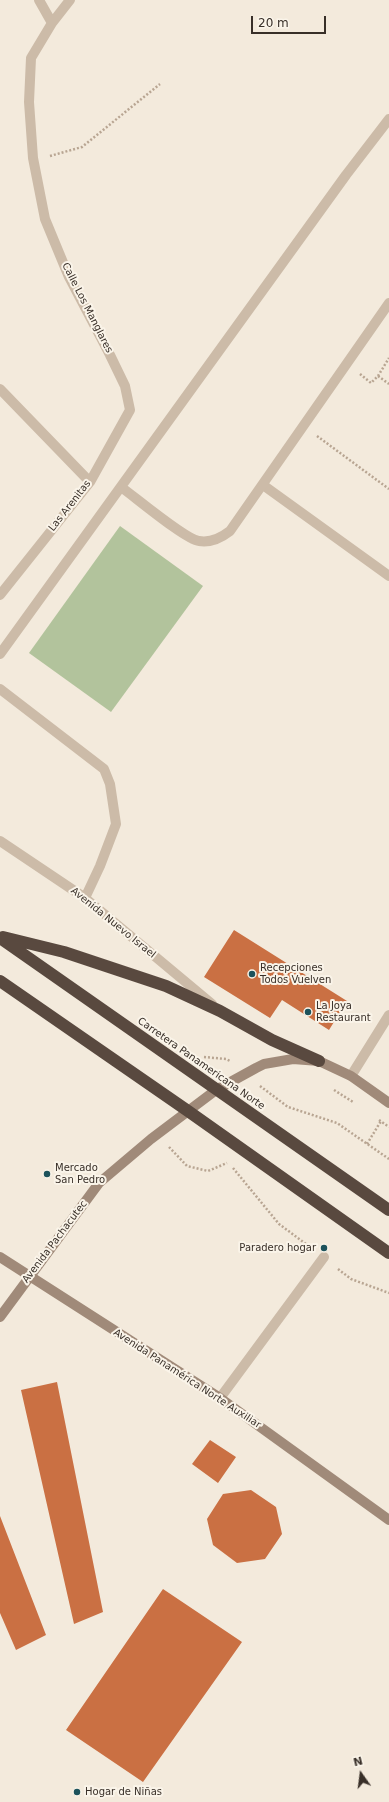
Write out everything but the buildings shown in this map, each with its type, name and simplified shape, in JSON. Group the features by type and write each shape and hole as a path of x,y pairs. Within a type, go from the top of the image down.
{"highway":[{"path":"0,937 64,952 166,986 220,1011 272,1040 319,1061"},
{"name":"Carretera Panamericana Norte","path":"0,937 389,1210"},
{"path":"0,981 389,1253"}],"main road":[{"name":"Avenida Pachacutec","path":"0,1316 99,1183 151,1139 216,1090 264,1064 292,1059 319,1061"},
{"path":"319,1061 351,1076 389,1103"},
{"name":"Avenida Panamérica Norte Auxiliar","path":"0,1257 220,1398 389,1520"}],"street":[{"path":"39,0 52,23"},
{"name":"Calle Los Manglares","path":"70,0 52,23 31,58 29,102 33,158 45,219 69,277 110,354 125,386 130,410"},
{"path":"0,654 346,175 389,119"},
{"path":"121,486 191,540 207,542 223,537 230,531 263,485 389,303"},
{"path":"0,388 90,482"},
{"name":"Las Arenitas","path":"0,595 90,482 130,410"},
{"path":"263,485 389,576"},
{"path":"0,689 104,769 108,779 116,824 100,866 85,898"},
{"name":"Avenida Nuevo Israel","path":"0,841 85,898 220,1011"},
{"path":"351,1076 389,1015"},
{"path":"220,1398 324,1257"}],"path":[{"path":"33,158 57,155 82,147 160,84"},
{"path":"389,358 378,376 389,384"},
{"path":"329,444 389,489"},
{"path":"265,1083 259,1086 288,1107 337,1123 389,1159"},
{"path":"332,1089 357,1105"},
{"path":"375,1117 389,1127"},
{"path":"367,1144 381,1121"},
{"path":"229,1162 280,1224 352,1279 389,1292"}],"green space":[{"path":"120,526 203,586 111,712 29,653"}],"place":[{"name":"Recepciones Todos Vuelven","path":"252,974"},
{"name":"La Joya Restaurant","path":"308,1012"},
{"name":"Mercado San Pedro","path":"47,1174"},
{"name":"Paradero hogar","path":"324,1248"},
{"name":"Hogar de Niñas","path":"77,1792"}]}
